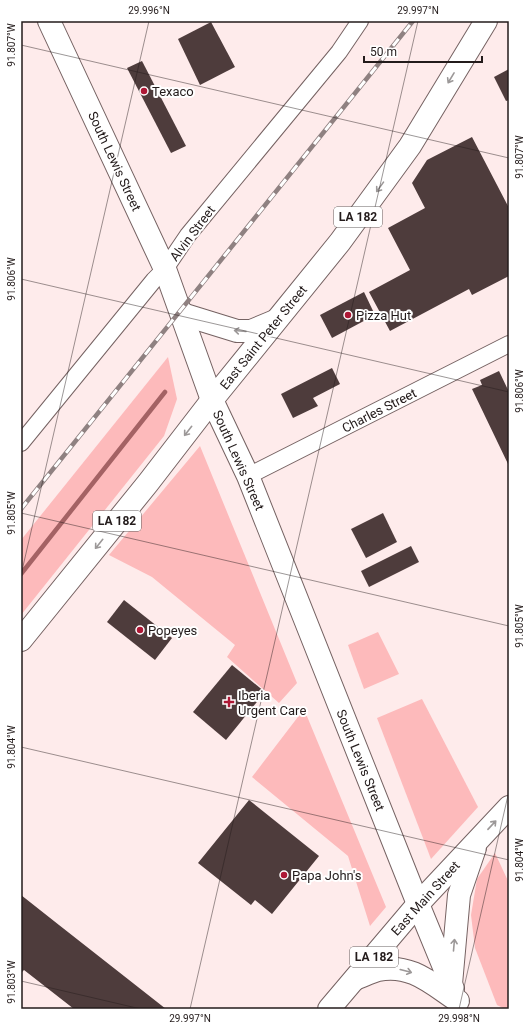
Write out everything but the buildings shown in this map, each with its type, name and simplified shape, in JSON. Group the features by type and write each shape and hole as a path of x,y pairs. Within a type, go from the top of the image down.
{"main road":[{"name":"South Lewis Street","path":"49,21 165,269 212,400 248,476 456,998"},
{"name":"East Saint Peter Street","path":"21,640 340,242 410,146 486,21"},
{"path":"182,314 237,331 251,331 276,321"},
{"name":"East Main Street","path":"329,1009 418,904 509,807"},
{"path":"456,998 459,895 478,840"},
{"path":"355,979 378,970 393,968 406,970 419,975 456,998"}],"street":[{"name":"Alvin Street","path":"21,443 154,280 165,269 188,235 339,52 360,21"},
{"name":"Charles Street","path":"248,476 509,344"}],"shaded area":[{"path":"168,357 177,399 164,436 21,615 21,540"},
{"path":"200,446 297,683 279,703 227,657 235,645 152,577 109,555"},
{"path":"378,632 399,674 364,689 348,645"},
{"path":"422,699 478,807 431,859 377,718"},
{"path":"304,709 386,907 370,926 348,856 252,777"},
{"path":"495,853 509,883 509,1009 505,1009 497,1005 475,948 471,915 477,879"}],"waterway":[{"path":"21,574 165,392"}],"railway":[{"path":"21,509 413,21"}],"place":[{"name":"Texaco","path":"144,91"},
{"name":"Pizza Hut","path":"348,315"},
{"name":"Popeyes","path":"140,630"},
{"name":"Iberia Urgent Care","path":"229,702"},
{"name":"Papa John's","path":"284,875"}]}
